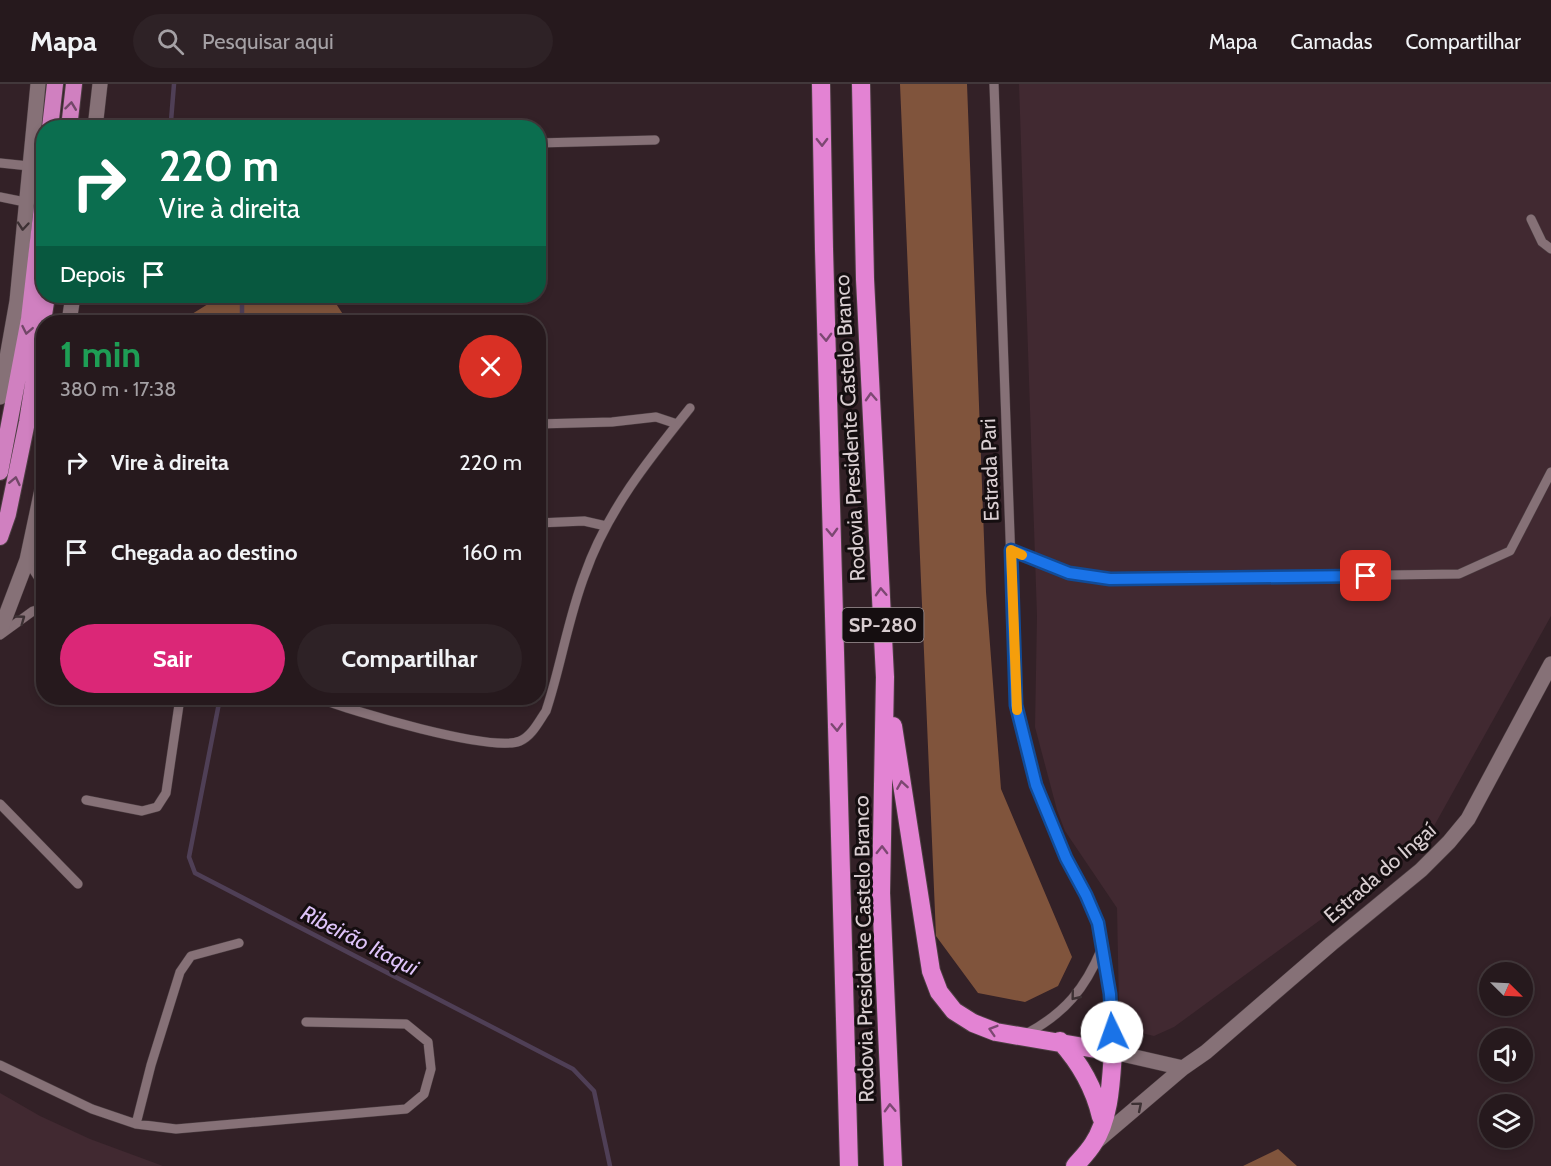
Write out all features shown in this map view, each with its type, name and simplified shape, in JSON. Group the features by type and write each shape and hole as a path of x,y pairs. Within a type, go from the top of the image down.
{"highway":[{"path":"51,120 55,84"},
{"path":"70,120 74,84"},
{"name":"Rodovia Presidente Castelo Branco","path":"822,84 824,249 849,1166"},
{"name":"Rodovia Presidente Castelo Branco","path":"861,84 865,279 885,677 881,893 892,1166"},
{"path":"0,472 29,319 36,258"},
{"path":"0,537 8,514 36,365"},
{"path":"885,677 931,971 939,992 954,1011 973,1023 996,1032 1113,1052 1111,1078 1102,1122 1094,1143 1075,1166"},
{"path":"1059,1041 1086,1075 1096,1096 1102,1122"},
{"path":"839,1166 848,1138"}],"street":[{"path":"0,397 17,301 38,84"},
{"path":"96,120 100,84"},
{"path":"0,633 27,560 36,518"},
{"name":"Estrada do Ingaí","path":"1094,1143 1183,1068 1206,1052 1421,870 1449,842 1468,819 1551,664"},
{"path":"1113,1052 1183,1068"}],"lane":[{"name":"Estrada Pari","path":"994,84 1016,705 1036,785 1066,858 1098,923 1110,994 1113,1052"},
{"path":"546,143 655,140"},
{"path":"0,163 29,165"},
{"path":"0,197 26,202"},
{"path":"1531,219 1542,242 1551,249"},
{"path":"344,705 442,734 506,745 521,741 534,730 546,711 585,573 606,526 628,489 690,408"},
{"path":"546,424 612,422 656,417 676,424"},
{"path":"1011,550 1069,573 1110,579 1459,574 1510,551 1551,472"},
{"path":"546,523 584,521 606,526"},
{"path":"27,560 36,574"},
{"path":"0,633 36,609"},
{"path":"86,800 142,811 157,807 166,793 179,705"},
{"path":"0,804 78,884"},
{"path":"136,1124 151,1065 180,972 191,956 239,943"},
{"path":"1022,1036 1045,1024 1063,1010 1094,969 1103,946"},
{"path":"0,1065 92,1109 136,1124 176,1129 406,1109 424,1094 431,1069 428,1042 406,1024 306,1022"}],"shaded area":[{"path":"900,84 967,84 986,592 1001,789 1072,957 1058,986 1025,1002 978,993 936,936"},
{"path":"1019,84 1551,84 1551,616 1424,844 1174,1027 1154,1036 1133,1031 1119,1008 1117,908 1065,831 1057,810 1035,727 1037,616"},
{"path":"210,303 336,303 343,315 190,315"},
{"path":"0,1093 40,1116 90,1139 163,1166 0,1166"},
{"path":"1278,1149 1297,1166 1243,1166"}],"waterway":[{"name":"Ribeirão Itaqui","path":"171,120 174,84"},
{"name":"Ribeirão Itaqui","path":"242,303 242,315"},
{"name":"Ribeirão Itaqui","path":"219,705 189,857 195,873 573,1069 594,1091 610,1166"}],"slow traffic":[{"path":"1017,710 1011,550 1022,555"}],"route":[{"path":"1112,1032 1110,994 1098,923 1066,858 1036,785 1016,705 1011,550 1069,573 1110,579 1366,576"}]}
